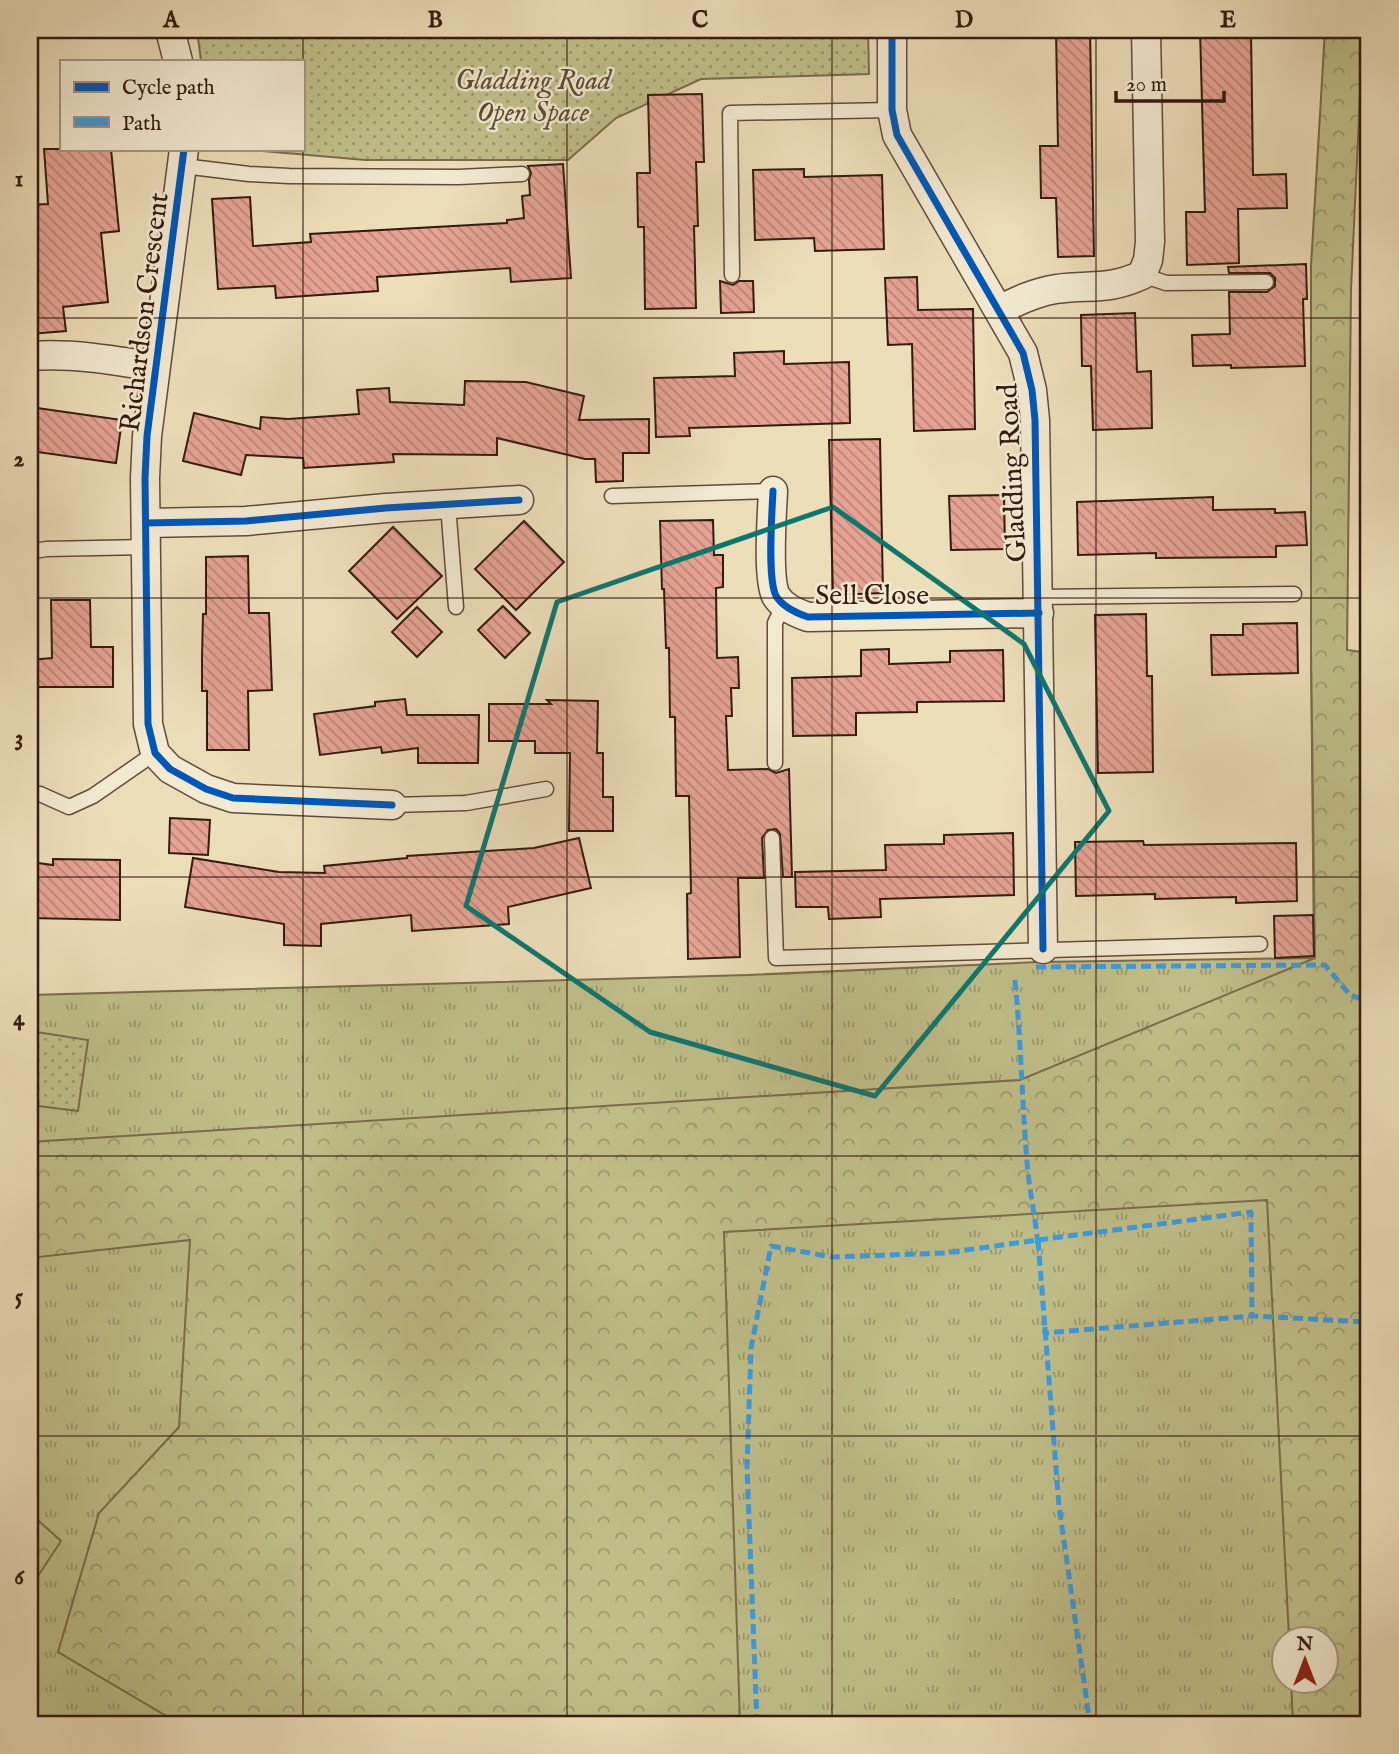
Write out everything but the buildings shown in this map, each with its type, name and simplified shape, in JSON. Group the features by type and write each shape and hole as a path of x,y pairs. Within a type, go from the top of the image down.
{"street":[{"path":"170,30 178,60"},
{"name":"Gladding Road","path":"892,30 892,110 897,135 1023,353 1031,390 1039,605 1043,948"},
{"path":"999,310 1021,299 1056,289 1110,287 1142,275 1148,260 1150,242 1146,30"},
{"name":"Richardson Crescent","path":"155,753 148,724 146,446 184,158"},
{"name":"Richardson Crescent","path":"30,356 90,356 155,367"},
{"name":"Sell Close","path":"773,491 772,581 776,596 794,612 808,617 1039,605"},
{"path":"146,535 246,521 386,508 519,500"},
{"path":"155,753 170,769 186,780 233,798 392,805"}],"lane":[{"path":"732,275 730,113 892,110"},
{"path":"184,158 249,174 289,176 459,177 522,174"},
{"path":"1142,275 1166,283 1266,282"},
{"path":"612,496 773,491"},
{"path":"448,505 456,607"},
{"path":"30,552 146,535"},
{"path":"1039,605 1294,594"},
{"path":"775,764 775,623 784,604"},
{"path":"30,793 40,794 69,807 93,796 155,753"},
{"path":"392,805 466,803 546,789"},
{"path":"772,838 776,958 1043,948 1259,944"}],"highlighted area":[{"path":"833,507 1024,644 1109,811 875,1096 650,1032 466,906 557,602"}],"green space":[{"name":"Gladding Road Open Space","path":"197,30 868,30 869,74 701,79 616,118 568,160 365,160 250,150 304,150 304,60 201,60"},
{"path":"1325,30 1363,30 1351,290 1347,650 1369,653 1369,1724 1293,1724 1292,1694 1340,1694 1340,1624 1288,1624 1267,1200 724,1232 740,1724 180,1724 58,1652 99,1513 179,1427 190,1240 30,1258 30,1142 1020,1080 1315,958 1311,648 1311,266"},
{"path":"1311,648 1369,653 1369,1724 30,1724 30,995 748,975 1039,962 1314,958"},
{"path":"30,1031 88,1040 78,1111 30,1105"},
{"path":"30,1513 61,1541 30,1588"}],"marked path":[{"path":"1036,967 1325,965 1350,995 1369,1002"},
{"path":"1015,980 1027,1162 1038,1247"},
{"path":"1038,1240 1251,1212 1252,1316 1369,1322"},
{"path":"757,1724 747,1468 751,1348 771,1246 832,1257 945,1253 1038,1240 1059,1506 1090,1724"},
{"path":"1045,1327 1045,1333 1252,1316"}],"cycle path":[{"path":"892,30 892,110 897,135 1023,353 1032,390 1035,420 1043,949"},
{"path":"184,150 147,436 145,478 148,724 155,753 170,769 206,789 233,798 392,805"},
{"path":"773,491 773,587 782,603 799,614 808,617 1039,613"},
{"path":"146,523 246,521 386,508 519,500"}]}
